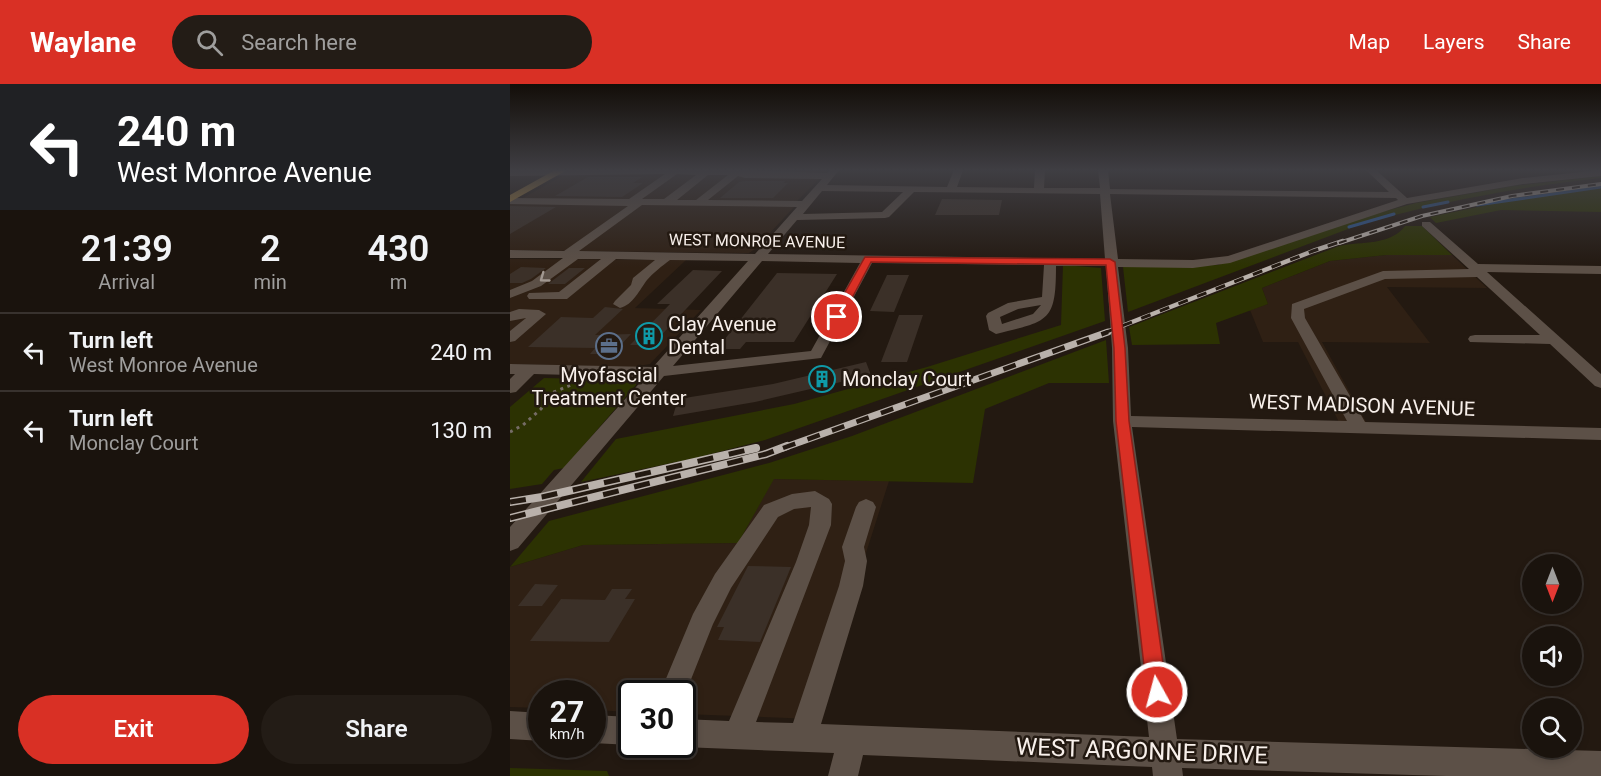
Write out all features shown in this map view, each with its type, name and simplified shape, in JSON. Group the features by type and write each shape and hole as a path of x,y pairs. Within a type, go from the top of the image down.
{"street":[{"path":"605,202 806,204"},
{"path":"795,217 885,215 898,202"},
{"path":"1107,202 1110,262 1120,348 1122,421 1166,764"},
{"name":"WEST MONROE AVENUE","path":"510,254 1193,264 1230,259 1390,202"},
{"path":"510,294 521,292 536,284 574,255 634,203"},
{"path":"510,542 806,204"},
{"path":"510,213 527,207 604,209 597,215"},
{"path":"574,255 647,212"},
{"path":"1426,224 1601,383"},
{"path":"534,296 562,296 614,255"},
{"path":"620,304 638,286 638,281 667,256"},
{"path":"510,369 659,372 816,355 868,259"},
{"path":"1050,261 1050,300"},
{"path":"1359,427 1298,318 1297,307 1383,274 1601,270"},
{"path":"510,317 519,313 539,314 510,338"},
{"path":"1475,339 1554,340"},
{"path":"510,388 530,369"},
{"name":"WEST MADISON AVENUE","path":"1122,421 1601,434"},
{"path":"678,680 702,622 723,581 771,511 795,501 815,499 822,504 810,553 737,735"},
{"path":"803,737 851,586 856,561 853,547 866,507"},
{"path":"510,725 528,726"},
{"name":"WEST ARGONNE DRIVE","path":"696,734 852,739 1166,764 1448,768 1601,766"},
{"path":"843,776 852,739"}],"path":[{"path":"510,432 541,409 547,398 554,392 575,382"}],"shaded area":[{"path":"510,203 795,206 755,249 749,253 742,253 510,250"},
{"path":"1386,255 1452,255 1487,288 1387,287 1430,343 1322,342 1366,422 1339,422 1298,342 1263,342 1250,310 1268,304 1262,288 1330,261"},
{"path":"510,259 686,260 635,308 701,310 650,364 633,367 510,364"},
{"path":"773,479 889,481 813,719 696,714 696,680 618,680 618,711 606,711 606,680 528,680 528,708 510,707 510,567 583,545 738,543"}],"green space":[{"path":"1450,202 1356,226 1128,312 1123,267 1218,265 1363,217 1416,203"},
{"path":"1501,202 1601,202 1601,212 1501,210 1436,223 1430,217"},
{"path":"1405,226 1422,226 1452,255 1386,255 1330,261 1262,288 1268,304 1216,323 1220,344 1132,345 1129,327 1339,246 1384,240 1392,237"},
{"path":"1063,265 1101,268 1105,321 765,440 695,458 581,482 616,439 794,404 927,367 1061,325"},
{"path":"1106,340 1109,383 1049,383 985,409 973,483 774,479 738,543 583,545 510,567 549,521 769,463 852,436"},
{"path":"544,378 631,380 636,381 636,385 564,468 554,470 542,484 510,489 510,407"},
{"path":"510,768 607,771 609,776 510,776"}],"building":[{"path":"941,202 1002,202 999,215 935,215"},
{"path":"510,206 556,207 510,234"},
{"path":"521,267 546,268 522,283 510,283 510,274"},
{"path":"569,268 585,268 565,284 548,284"},
{"path":"693,270 722,271 652,345 630,345 670,304 657,304"},
{"path":"777,273 837,274 794,342 746,342 740,349 717,349"},
{"name":"Monclay Court","path":"887,275 909,275 894,312 870,311"},
{"path":"605,307 623,309 595,335 631,334 609,354 590,354 595,348 528,347 561,317 593,318"},
{"name":"Monclay Court","path":"899,315 923,315 907,362 881,362"},
{"path":"866,362 871,375 755,402 673,416 678,399 773,384"},
{"path":"748,566 791,567 760,642 718,640 724,627 717,627"},
{"path":"535,584 558,585 542,606 518,606"},
{"path":"612,589 632,589 625,599 635,599 609,642 530,641 561,599 605,600"}],"waterway":[{"path":"1423,207 1447,202"},
{"path":"1477,205 1496,202"},
{"path":"1349,227 1394,214"}],"railway":[{"path":"1339,243 1422,216 1484,202"},
{"path":"1104,333 1343,241"},
{"path":"783,448 1108,332"},
{"path":"510,518 766,454 787,446"},
{"path":"510,502 542,497 756,448"}],"place":[{"name":"Clay Avenue Dental","path":"649,336"},
{"name":"Myofascial Treatment Center","path":"609,346"},
{"name":"Monclay Court","path":"822,379"}],"route":[{"path":"837,317 868,259 1110,262 1120,348 1122,421 1157,692"}]}
